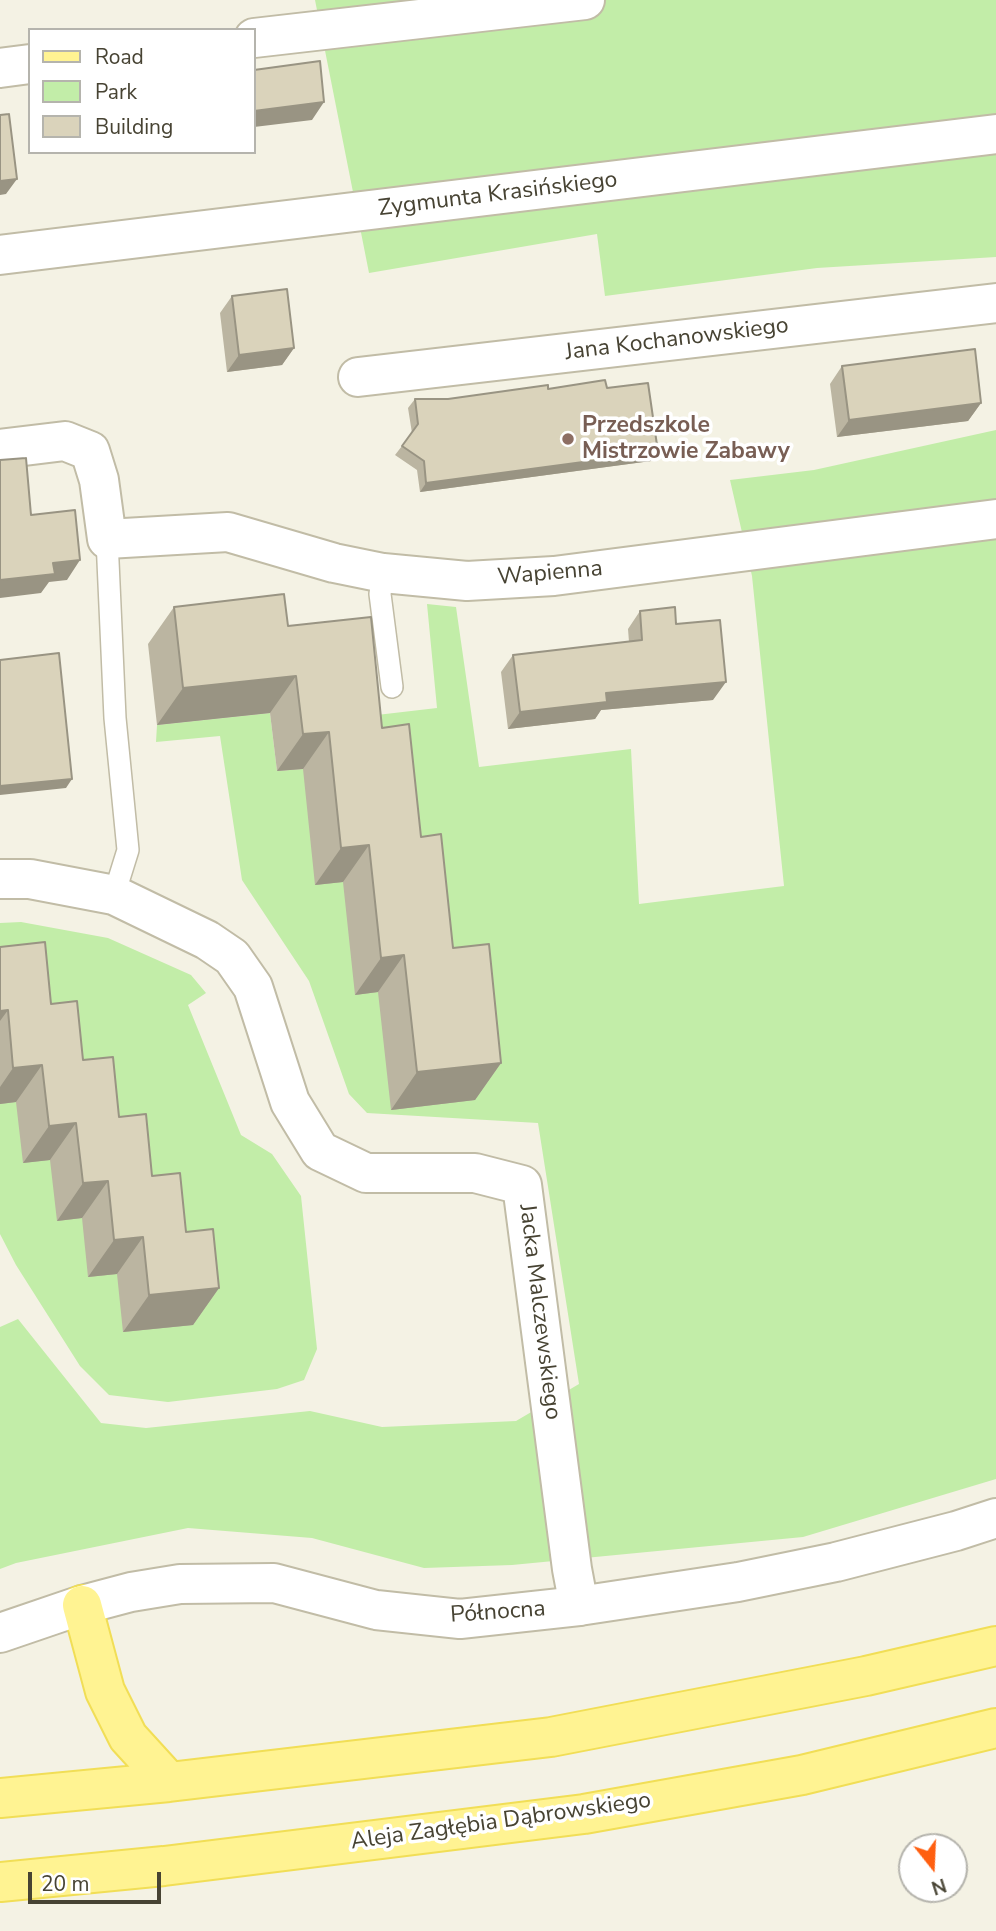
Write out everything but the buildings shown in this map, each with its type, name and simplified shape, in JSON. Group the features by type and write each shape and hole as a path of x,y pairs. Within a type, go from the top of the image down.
{"main road":[{"path":"82,1605 105,1691 128,1737 169,1782"},
{"path":"0,1798 169,1782 551,1737 866,1676 996,1646"},
{"name":"Aleja Zagłębia Dąbrowskiego","path":"10,1884 584,1814 802,1775 996,1728"}],"street":[{"path":"256,38 585,0"},
{"path":"0,68 28,64"},
{"name":"Zygmunta Krasińskiego","path":"0,255 996,134"},
{"name":"Jana Kochanowskiego","path":"358,377 996,303"},
{"path":"0,449 65,441 90,451 99,480 107,539"},
{"name":"Wapienna","path":"107,539 228,532 383,573 467,580 554,576 996,519"},
{"name":"Jacka Malczewskiego","path":"0,879 30,878 114,895 207,940 232,957 253,987 290,1102 320,1151 366,1174 475,1173 522,1185 579,1606"},
{"name":"Północna","path":"0,1633 82,1605 131,1592 180,1584 274,1583 376,1610 460,1619 579,1606 738,1582 836,1562 996,1518"}],"lane":[{"path":"107,539 115,718 128,850 114,895"},
{"path":"383,573 380,594 392,687"}],"green space":[{"path":"315,0 996,0 996,257 817,268 605,296 597,234 369,273"},
{"path":"996,430 996,1479 803,1537 512,1565 424,1568 312,1538 188,1528 16,1563 0,1569 0,1327 18,1319 101,1423 146,1428 310,1411 382,1427 516,1421 579,1384 538,1123 367,1113 349,1094 309,981 242,880 220,736 156,742 157,725 270,713 277,771 303,769 351,718 437,708 427,604 456,607 479,767 631,749 639,904 784,886 752,576 730,480 814,470"},
{"path":"21,922 108,938 191,975 206,993 188,1005 241,1135 272,1154 301,1196 317,1349 304,1380 277,1389 168,1402 109,1395 80,1366 16,1265 0,1234 0,923"}],"place":[{"name":"Przedszkole Mistrzowie Zabawy","path":"568,439"}]}
